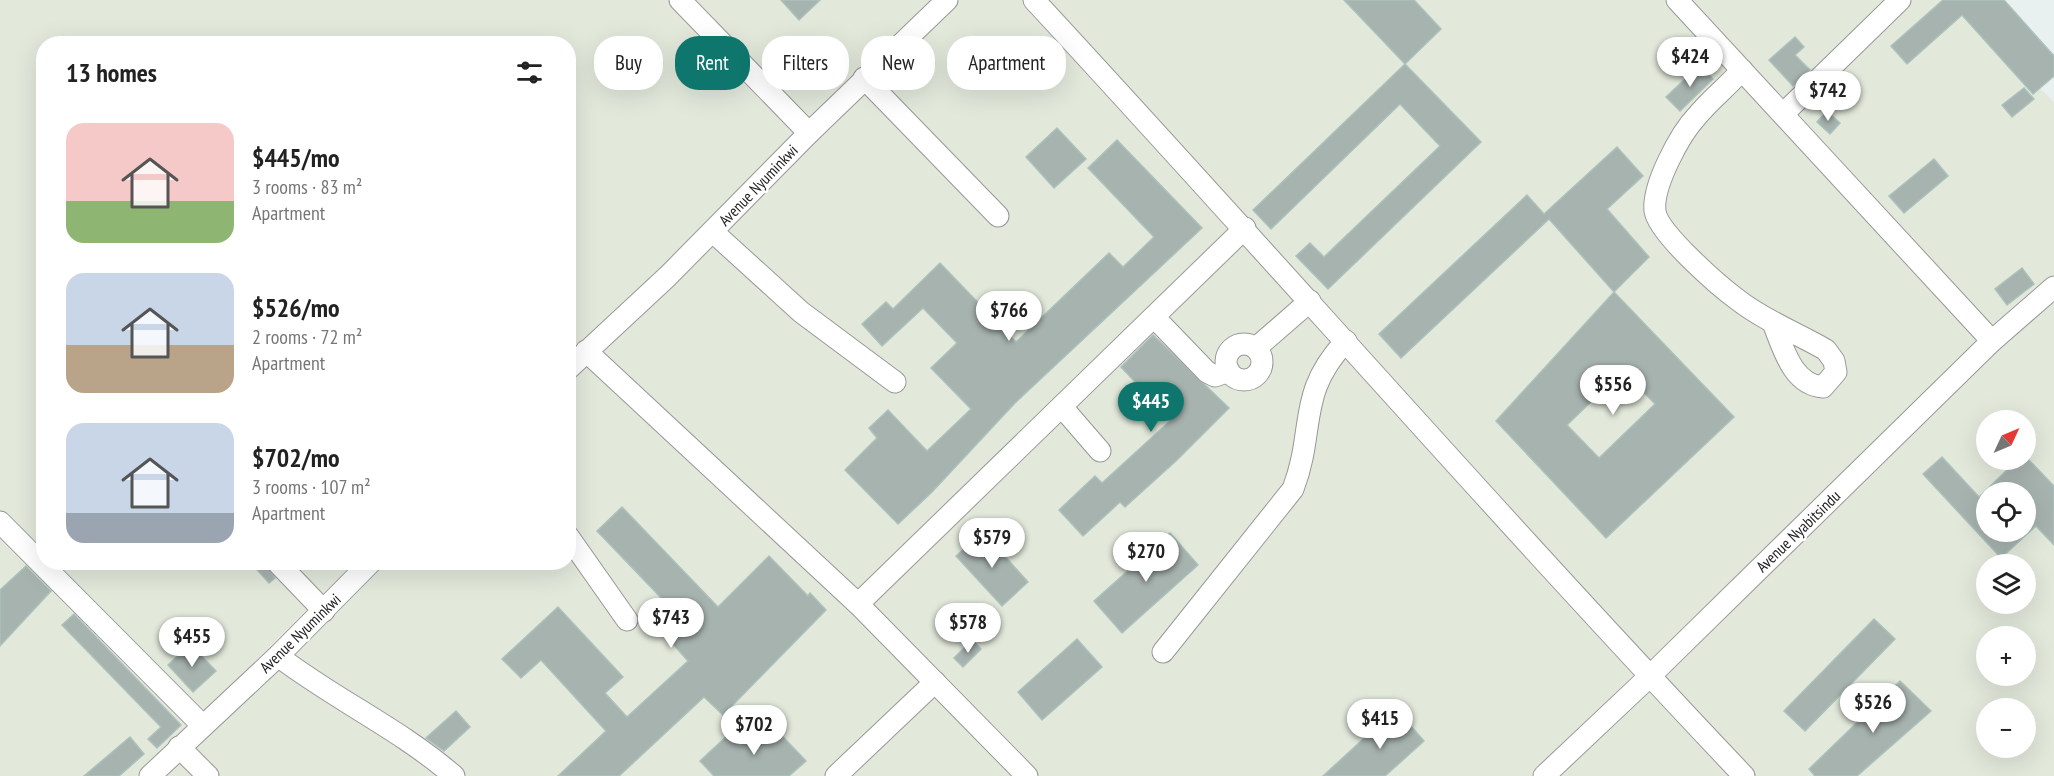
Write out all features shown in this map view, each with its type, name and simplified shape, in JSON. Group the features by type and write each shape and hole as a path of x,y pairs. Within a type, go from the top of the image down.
{"street":[{"path":"680,0 808,133"},
{"name":"Avenue Nyuminkwi","path":"909,36 947,0"},
{"path":"1034,0 1245,228 1650,676 1744,776"},
{"path":"1677,0 1992,340"},
{"path":"1782,114 1899,0"},
{"path":"1742,70 1696,116 1676,147 1660,182 1654,210 1659,225 1674,242 1738,300 1773,322"},
{"name":"Avenue Nyuminkwi","path":"576,361 713,232 861,81"},
{"path":"876,90 998,216"},
{"path":"858,604 1245,228"},
{"path":"713,232 801,312 895,382"},
{"name":"Avenue Nyabitsindu","path":"1544,776 1650,676 1992,340 2054,287"},
{"path":"1154,317 1207,372 1215,376 1229,372 1227,362 1229,352 1237,345 1247,344 1256,348 1310,301"},
{"path":"1163,652 1293,489 1303,463 1305,429 1312,393 1323,368 1346,341"},
{"path":"586,351 858,604 1027,776"},
{"path":"1062,407 1100,451"},
{"path":"0,522 36,558"},
{"path":"576,547 627,620"},
{"path":"48,570 203,726"},
{"path":"285,570 324,611"},
{"name":"Avenue Nyuminkwi","path":"150,776 278,656 363,570"},
{"path":"278,656 323,690 414,744 454,776"},
{"path":"836,776 935,681"},
{"path":"179,747 208,776"}],"shaded area":[{"path":"0,0 1951,0 2054,102 2054,776 0,776"}],"building":[{"path":"781,0 820,0 799,20"},
{"path":"1344,0 1414,0 1441,29 1405,64"},
{"path":"1943,0 2004,0 2054,56 2054,76 2033,94 1962,15 1907,64 1891,46"},
{"path":"1795,37 1804,47 1795,55 1810,70 1793,86 1769,60"},
{"path":"1405,64 1481,142 1328,289 1296,256 1310,243 1324,257 1440,146 1400,104 1271,229 1253,210"},
{"path":"1700,65 1713,79 1680,111 1666,97"},
{"path":"2024,88 2034,99 2012,117 2002,105"},
{"path":"1827,111 1840,123 1830,134 1817,122"},
{"path":"1057,128 1086,159 1054,188 1026,157"},
{"path":"1117,140 1202,228 1015,403 932,492 898,524 845,470 877,438 869,428 888,410 927,451 971,409 931,368 957,343 923,308 882,346 862,324 886,302 893,309 940,263 1016,342 1109,253 1123,267 1154,237 1088,168"},
{"path":"1617,147 1643,176 1607,209 1649,257 1614,292 1549,219 1401,358 1379,334 1527,195 1544,214"},
{"path":"1934,159 1948,176 1904,213 1889,196"},
{"path":"2022,268 2034,284 2007,305 1995,289"},
{"path":"1614,292 1734,417 1606,538 1496,421","holes":["1623,371 1655,404 1599,458 1567,425"]},
{"path":"1153,335 1229,408 1177,460 1125,507 1120,502 1083,536 1059,510 1095,476 1102,483 1171,420 1121,367"},
{"path":"1942,457 1976,494 1976,531 1923,474"},
{"path":"2036,467 2054,486 2054,545 2036,526 2036,482 1995,482 2007,470 2036,470"},
{"path":"622,507 718,607 769,556 808,596 810,593 826,610 723,715 704,697 619,776 558,776 606,731 541,660 521,678 502,659 558,607 623,677 605,693 627,717 688,661 672,643 689,627 597,531"},
{"path":"983,532 1028,582 1002,606 956,556"},
{"path":"1170,533 1198,565 1122,633 1094,601"},
{"path":"1986,542 2018,542 2005,554 1997,554"},
{"path":"26,566 51,591 0,646 0,590"},
{"path":"257,570 270,570 275,578 269,583"},
{"path":"74,614 181,725 157,748 148,739 161,727 62,625"},
{"path":"1874,619 1895,639 1805,731 1784,711"},
{"path":"1077,639 1102,667 1042,720 1018,692"},
{"path":"972,640 981,649 963,667 954,658"},
{"path":"190,644 216,671 193,692 168,665"},
{"path":"1900,681 1931,711 1857,776 1815,776 1809,769"},
{"path":"1396,709 1424,741 1385,776 1323,776"},
{"path":"456,711 470,727 444,751 426,738"},
{"path":"767,720 806,761 789,776 714,776 700,761 730,733 740,745"},
{"path":"130,737 144,754 119,776 84,776"}]}
